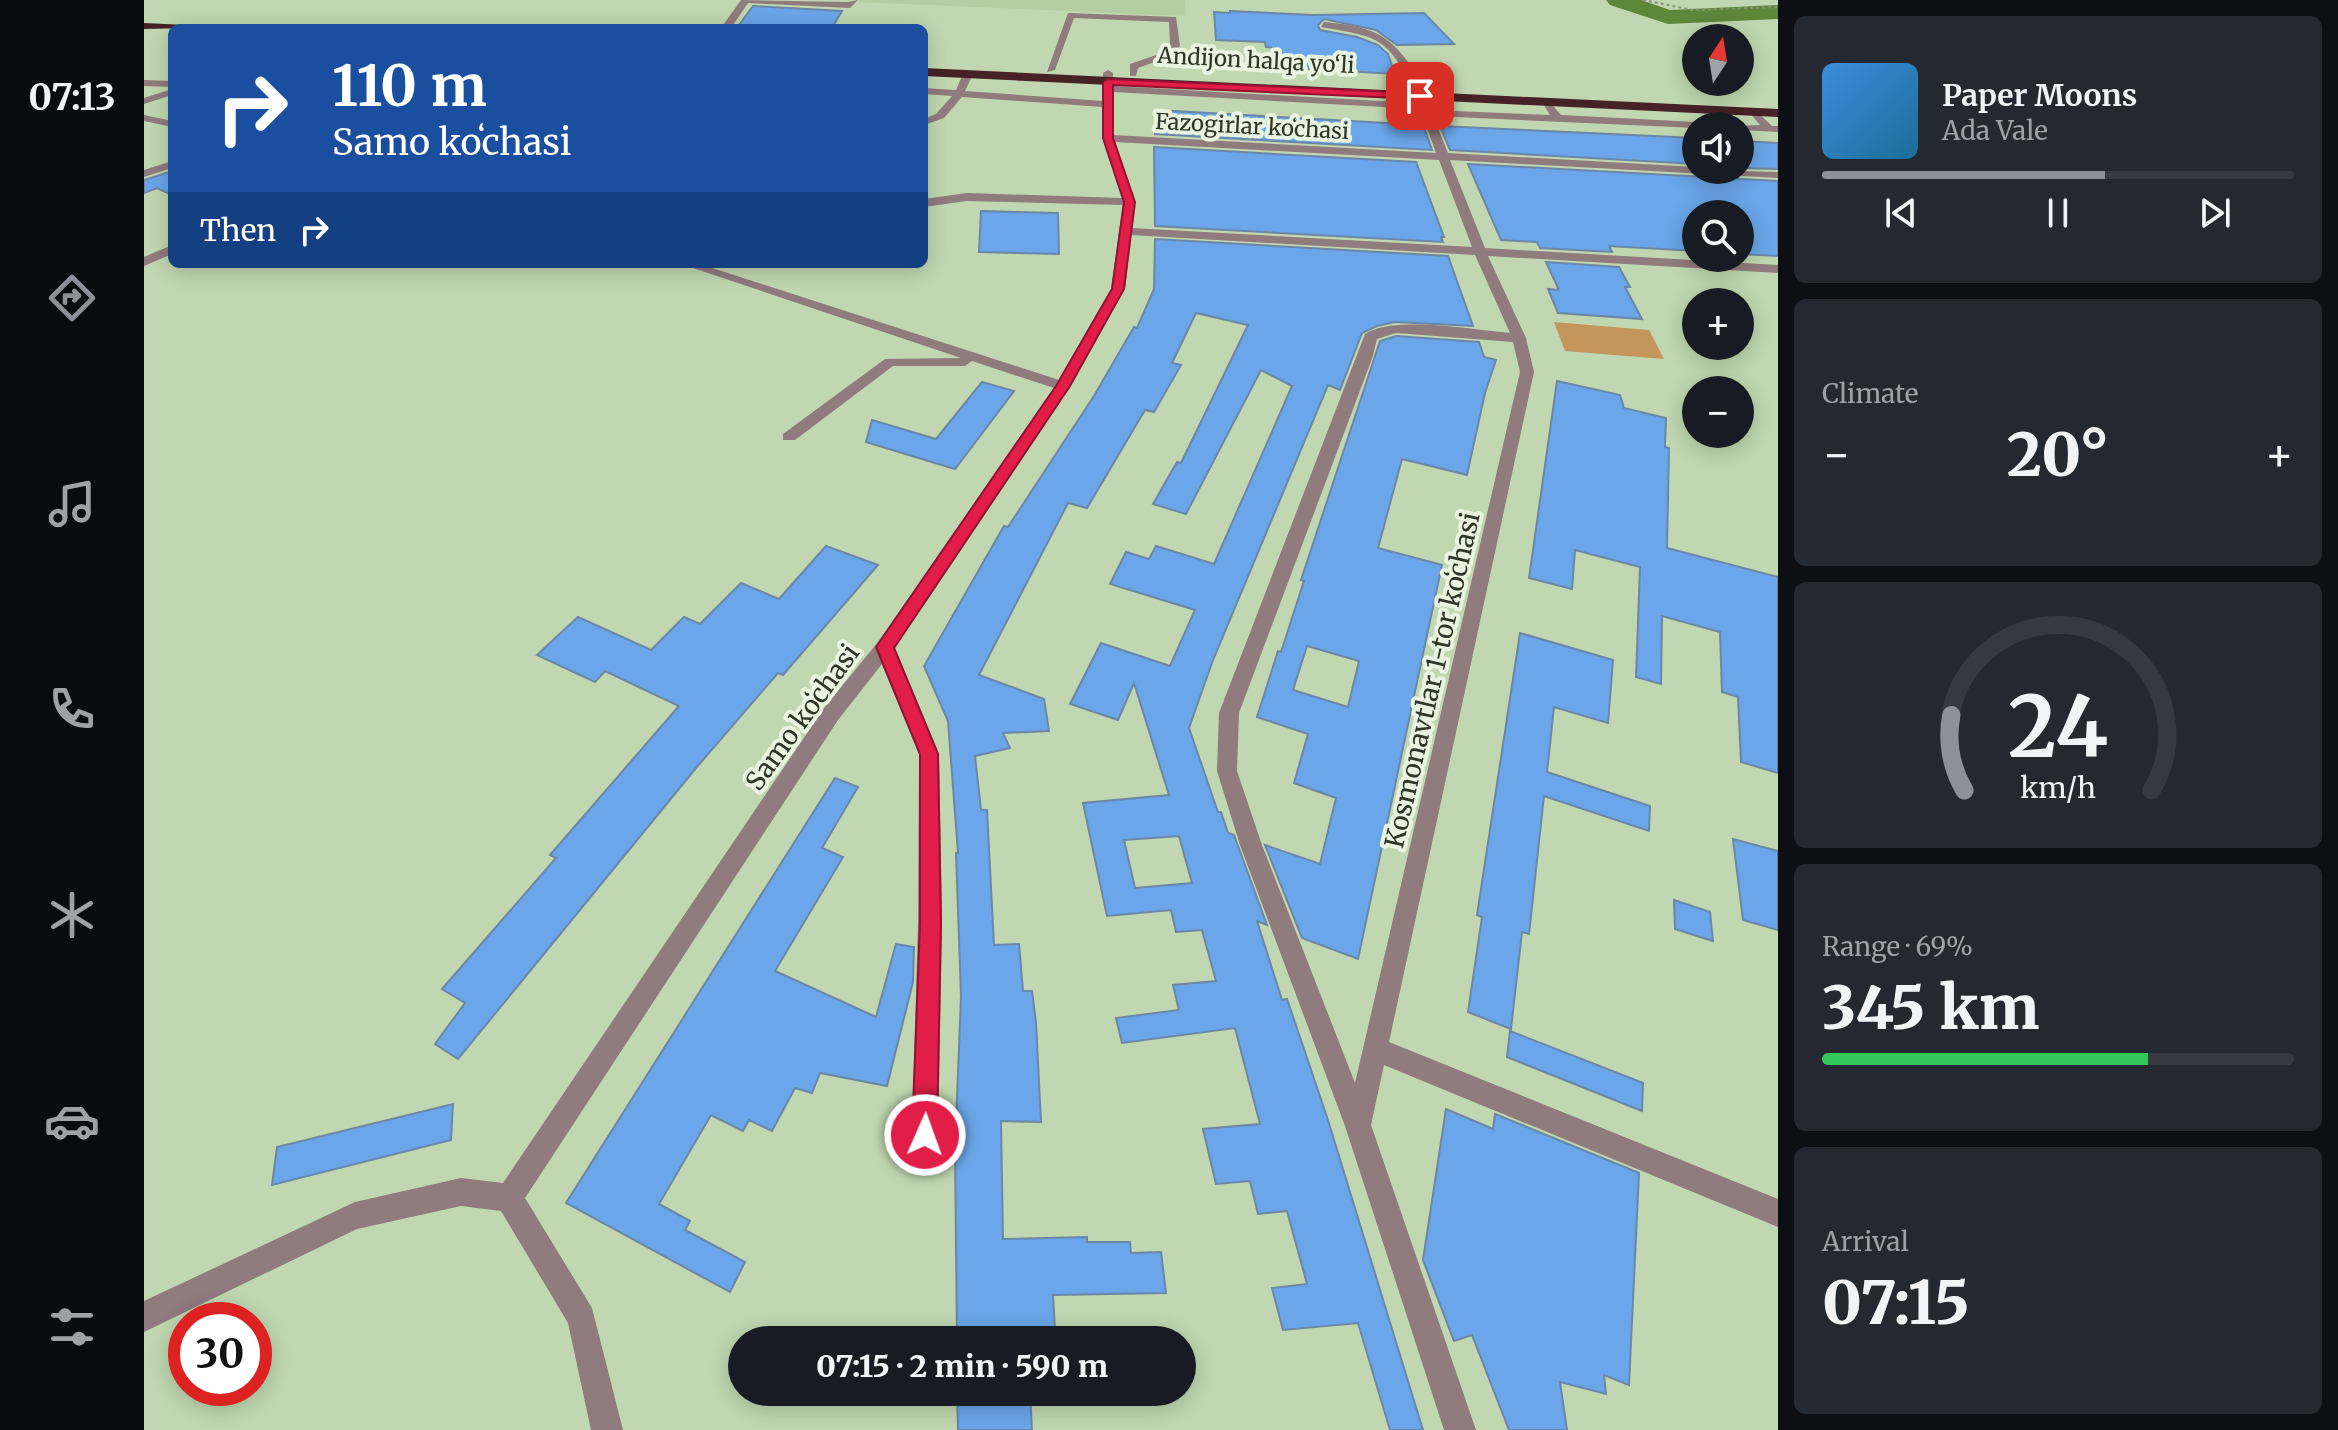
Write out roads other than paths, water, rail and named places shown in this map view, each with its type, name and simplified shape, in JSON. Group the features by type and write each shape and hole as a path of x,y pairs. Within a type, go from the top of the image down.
{"highway":[{"path":"144,26 168,27"},
{"path":"144,35 168,36"},
{"name":"Andijon halqa yo‘li","path":"928,63 1050,70 1108,87 1133,74 1423,101 1547,102 1778,113"},
{"name":"Andijon halqa yo‘li","path":"928,72 1108,87 1423,101 1778,105"}],"street":[{"path":"736,0 850,5 854,0"},
{"path":"729,24 746,0"},
{"path":"1050,70 1071,15 1173,14 1175,46 1168,54 1133,66 1133,74"},
{"name":"Kosmonavtlar 1-tor koʻchasi","path":"1324,25 1360,28 1380,35 1392,44 1423,101 1480,252 1519,338 1527,372 1358,1126"},
{"path":"928,122 936,121 960,93 968,74"},
{"path":"144,83 168,84"},
{"path":"928,91 960,93 1108,87"},
{"name":"Samo koʻchasi","path":"509,1198 831,714 885,647 1063,386 1118,289 1129,202 1108,138 1108,87"},
{"path":"144,101 168,93"},
{"path":"1423,101 1558,118 1682,124"},
{"path":"1547,102 1558,118"},
{"path":"1621,106 1633,122"},
{"path":"1754,112 1774,129"},
{"path":"144,118 168,123"},
{"path":"1754,128 1774,129"},
{"name":"Fazogirlar koʻchasi","path":"1108,138 1772,175"},
{"path":"144,174 168,165"},
{"path":"1772,175 1778,191"},
{"path":"928,202 967,197 1129,202"},
{"path":"1125,231 1778,269"},
{"path":"144,262 168,251"},
{"path":"699,268 981,362 1063,386"},
{"path":"1460,1430 1358,1126 1251,845 1227,771 1229,713 1360,371 1370,337 1379,331 1396,329 1519,338"},
{"path":"789,437 890,362 981,362"},
{"path":"885,647 929,754 930,922 925,1135"},
{"path":"1375,1049 1778,1213"},
{"path":"144,1317 355,1216 461,1192 509,1198 582,1318 607,1430"}],"waterway":[{"path":"1618,0 1668,17 1778,12"}]}
